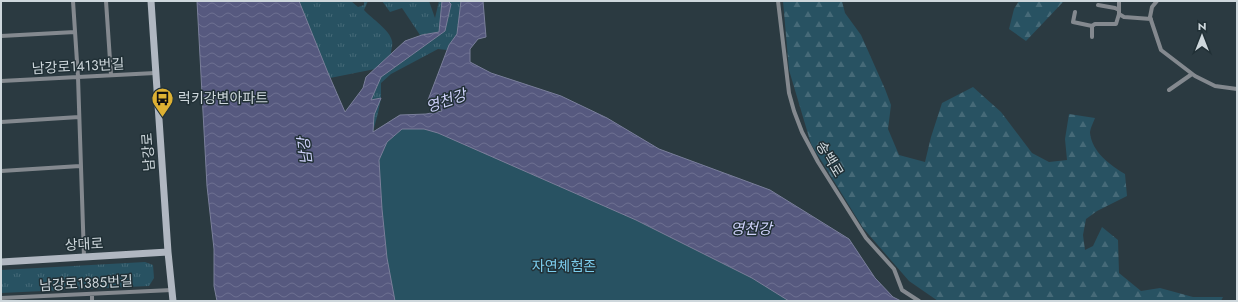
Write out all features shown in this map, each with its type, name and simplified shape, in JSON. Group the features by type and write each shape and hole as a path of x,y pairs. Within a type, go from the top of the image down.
{"street":[{"path":"73,1 78,77 84,257"},
{"path":"106,1 111,75"},
{"name":"남강로","path":"151,1 168,252 173,301"},
{"name":"송백로","path":"778,1 789,93 802,132 818,162 866,238 894,269 902,290 919,301"},
{"path":"1075,12 1073,22 1092,26 1095,24 1116,24 1119,12 1119,1"},
{"path":"1157,1 1152,7 1151,19 1162,50 1192,74 1215,86 1237,89"},
{"path":"1098,5 1116,8 1124,17 1151,19"},
{"path":"1092,26 1092,37"},
{"path":"1,36 75,32"},
{"name":"남강로1413번길","path":"1,81 156,73"},
{"path":"1169,90 1192,74"},
{"path":"1,122 79,117"},
{"path":"1,170 80,166"},
{"name":"상대로","path":"1,262 168,252"},
{"name":"남강로1385번길","path":"1,298 172,290"},
{"path":"92,294 92,301"}],"green space":[{"path":"299,1 351,1 358,7 364,5 364,1 368,1 364,10 391,37 391,54 375,69 330,78"},
{"path":"382,1 429,1 435,18 439,1 442,1 439,32 420,35 402,8 390,12"},
{"path":"448,1 461,1 457,34 447,50 438,49 391,74 381,83 381,98 373,132 374,114 380,98 370,100 381,77 445,31 451,4"},
{"path":"783,1 842,1 845,13 861,35 891,105 888,129 899,155 925,162 942,103 973,87 1001,112 1032,153 1049,162 1067,160 1065,139 1069,114 1095,118 1090,131 1091,140 1098,152 1103,157 1125,174 1127,196 1097,211 1086,219 1083,235 1085,250 1093,246 1102,227 1118,240 1119,273 1141,291 1160,288 1193,297 1223,297 1221,301 938,301 909,281 863,228 811,144 789,70"},
{"path":"1019,1 1064,1 1026,41 1009,29 1014,9"},
{"name":"자연체험존","path":"402,129 424,129 438,133 636,220 752,278 789,301 395,301 387,258 379,160 387,142"},
{"path":"145,262 153,265 154,278 149,286 1,293 1,270"}],"water":[{"path":"197,1 299,1 345,112 363,88 366,77 405,41 422,35 439,32 442,1 448,1 451,4 445,31 381,77 371,100 381,98 374,115 373,132 400,115 426,114 442,111 438,102 428,100 449,45 457,34 461,1 483,1 486,37 478,39 470,49 470,62 491,73 561,96 607,118 659,149 770,190 849,239 875,278 893,297 901,301 789,301 752,278 636,220 438,133 424,129 402,129 387,142 379,160 387,258 395,301 217,301 214,286 214,249 207,186"}],"place":[{"name":"럭키강변아파트","path":"163,118"}],"water label":[{"name":"영천강","path":"446,101"},
{"name":"남강","path":"305,151"},
{"name":"영천강","path":"751,229"}]}
